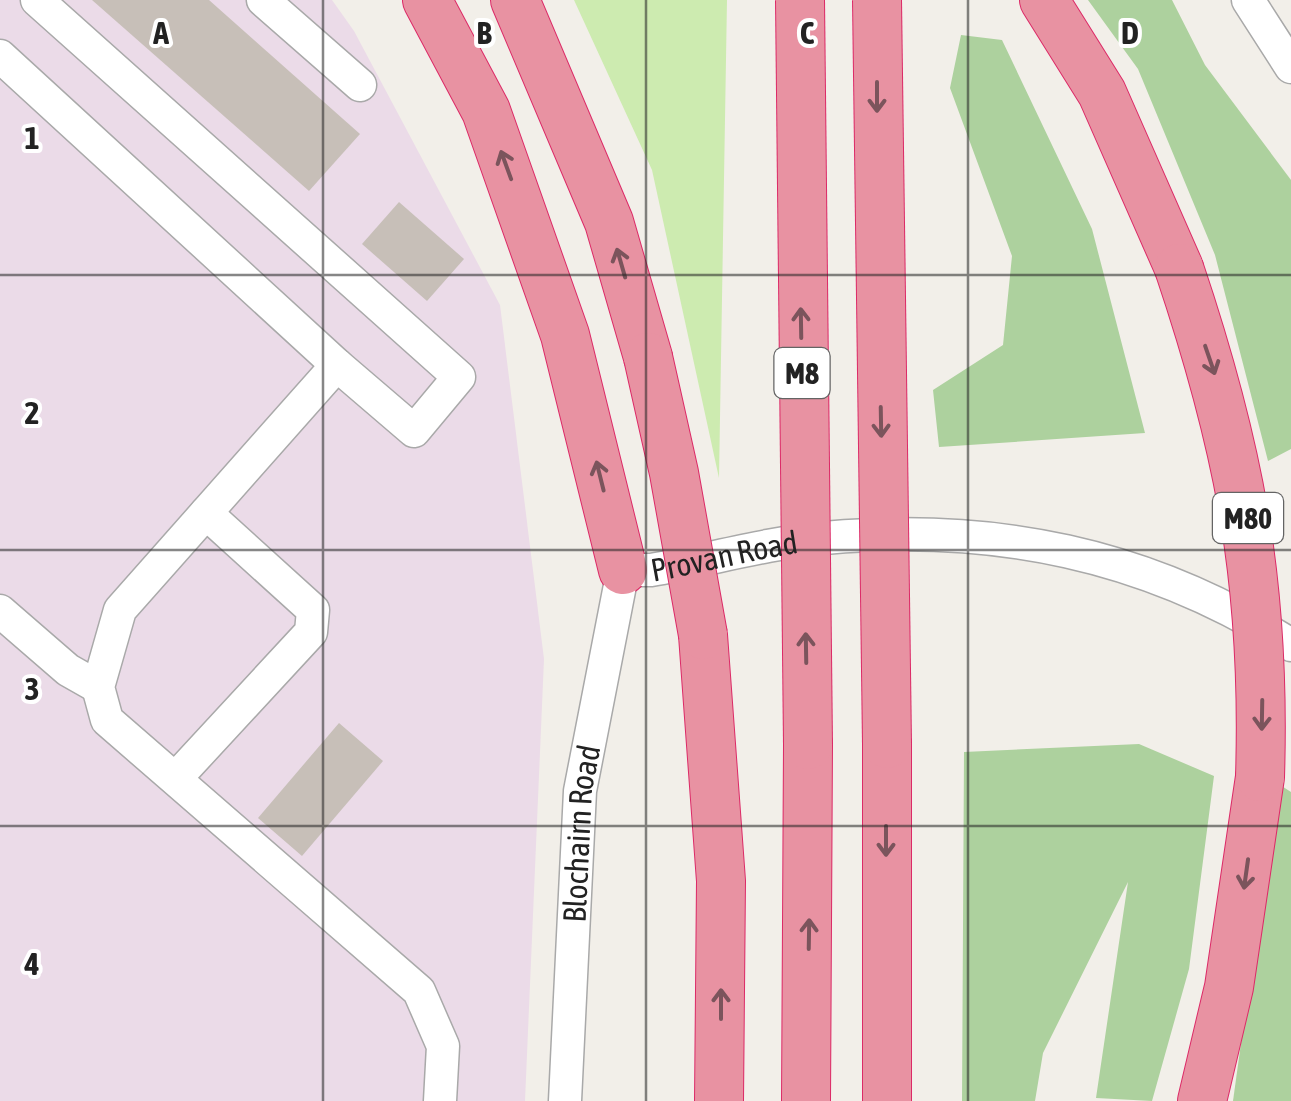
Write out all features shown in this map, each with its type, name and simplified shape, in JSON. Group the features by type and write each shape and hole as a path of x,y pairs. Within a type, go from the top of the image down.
{"highway":[{"path":"427,0 486,111 565,335 624,570"},
{"path":"516,0 609,222 648,357 674,473 703,635 721,881 719,1101"},
{"name":"M8","path":"800,0 808,745 806,1101"},
{"path":"877,0 887,744 887,1101"},
{"name":"M80","path":"1044,0 1102,93 1180,268 1218,383 1249,524 1262,656 1260,778 1229,987 1202,1101"}],"street":[{"path":"0,56 336,365 414,430 459,377 38,0"},
{"path":"262,0 360,85"},
{"path":"1248,0 1291,67"},
{"path":"336,365 120,610 98,688 107,720 419,991 443,1046 440,1101"},
{"path":"176,778 311,632 313,610 206,513"},
{"name":"Provan Road","path":"624,570 651,570 822,538 935,535 1064,547 1132,566 1289,635"},
{"name":"Blochairn Road","path":"565,1101 580,791 624,570"},
{"path":"0,611 68,670 98,688"}],"shaded area":[{"path":"0,0 332,0 354,31 500,305 544,659 525,1101 0,1101"}],"green space":[{"path":"574,0 727,0 719,478 652,170"},
{"path":"1088,0 1172,0 1205,65 1291,180 1291,449 1268,461 1215,255 1138,69"},
{"path":"961,35 1002,40 1092,229 1145,433 939,447 933,390 1003,345 1012,256 950,88"},
{"path":"1139,744 1214,776 1189,969 1152,1101 1096,1098 1128,882 1043,1053 1035,1101 962,1101 964,752"},
{"path":"1277,783 1291,792 1291,1101 1233,1101"}],"building":[{"path":"92,0 209,0 360,134 309,191"},
{"path":"399,202 464,259 427,301 362,244"},
{"path":"339,723 383,761 302,856 258,818"}]}
